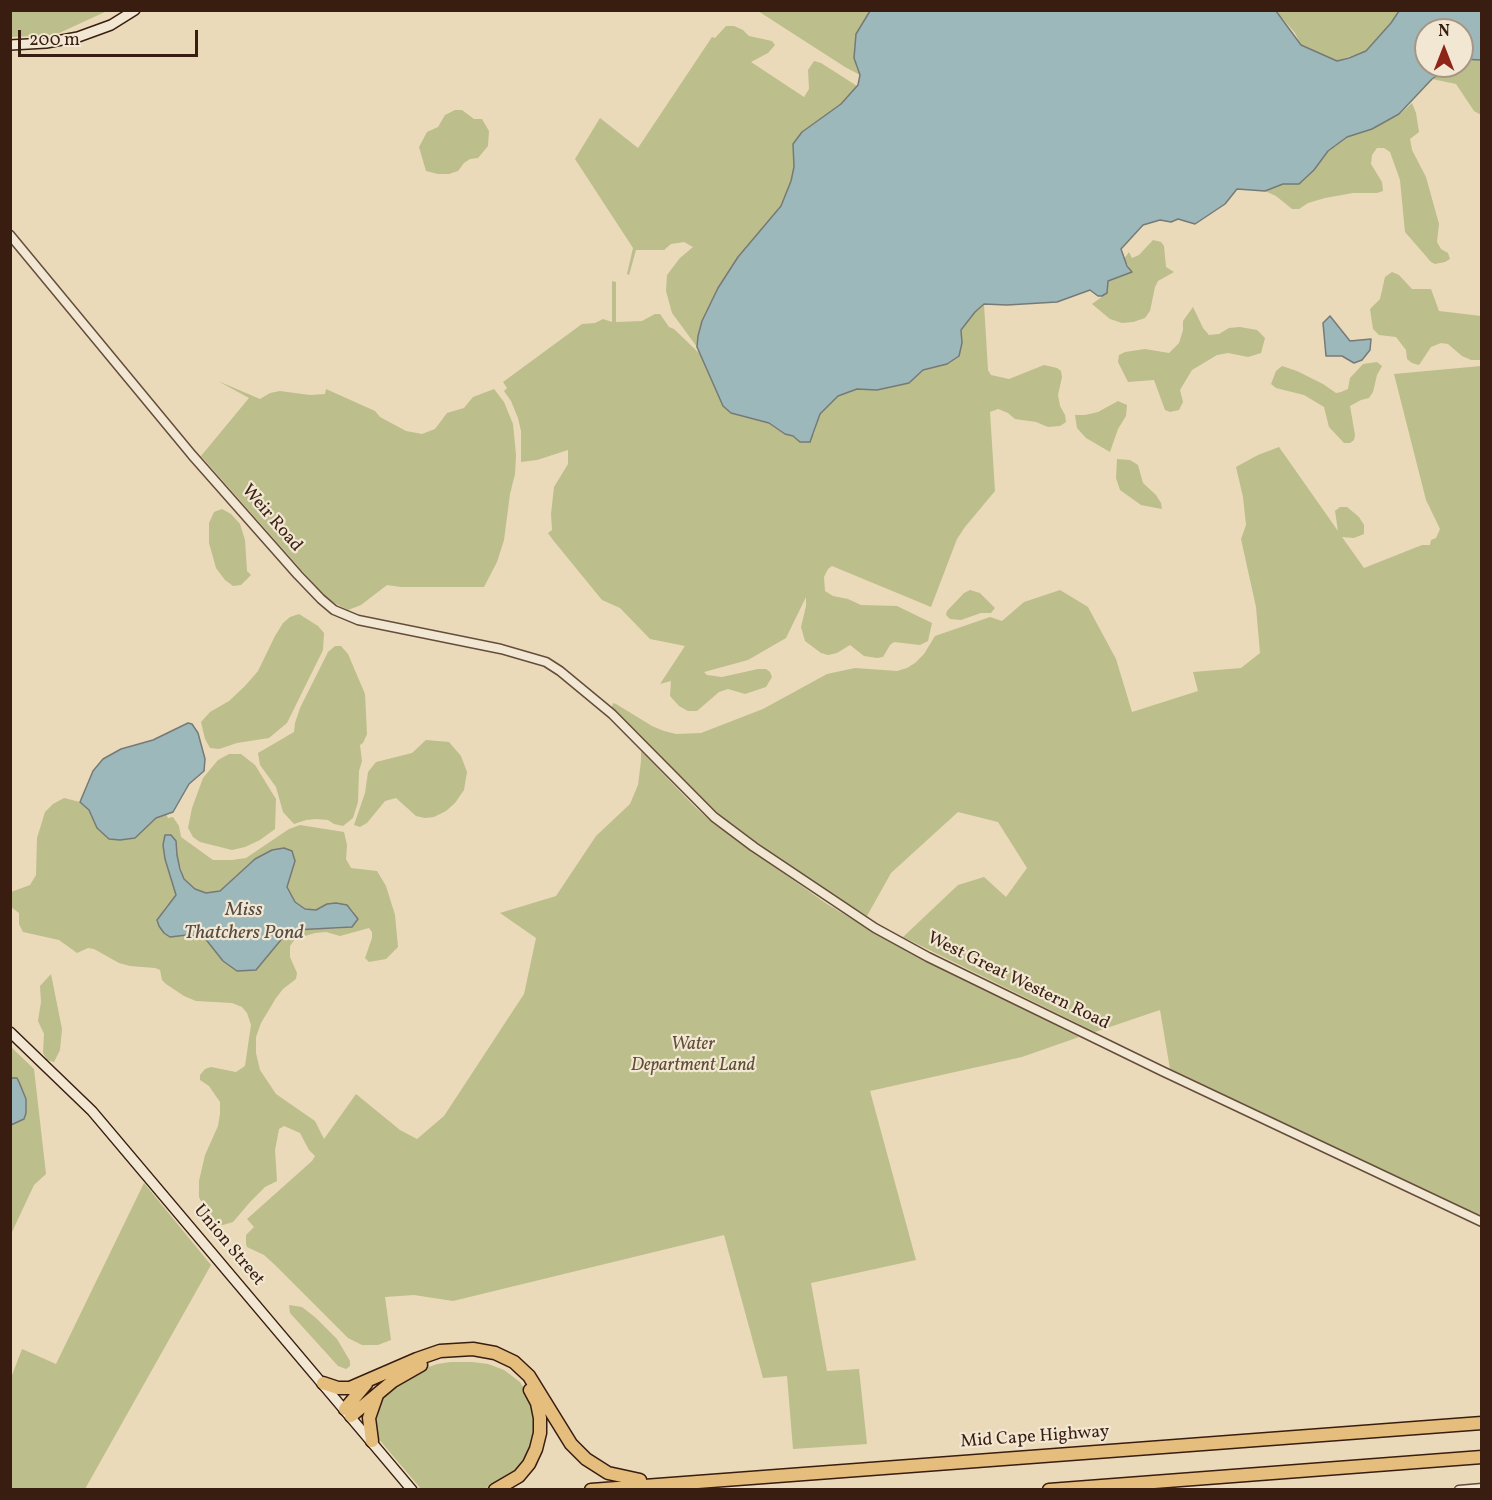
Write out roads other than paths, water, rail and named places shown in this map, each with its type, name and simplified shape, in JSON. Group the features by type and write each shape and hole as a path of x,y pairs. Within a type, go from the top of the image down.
{"highway":[{"path":"323,1383 346,1388 372,1380 408,1362 440,1351 473,1349 495,1353 514,1362 529,1376 571,1444 591,1463 619,1477 668,1483"},
{"path":"348,1413 410,1371 427,1363 447,1357 467,1356 486,1358 502,1364 516,1373 530,1389 537,1403 540,1426 533,1457 524,1470 513,1481 495,1490"},
{"path":"348,1413 355,1395 372,1380"},
{"path":"372,1442 369,1418 378,1394"},
{"name":"Mid Cape Highway","path":"591,1490 1482,1423"},
{"path":"1048,1490 1482,1457"}],"main road":[{"path":"10,45 46,43 86,35 111,25 135,10"},
{"name":"Union Street","path":"10,1032 15,1042 92,1111 412,1490"}],"street":[{"name":"Weir Road","path":"10,235 192,454 327,605 358,620 534,657 560,670 590,696"},
{"name":"West Great Western Road","path":"590,696 630,732 714,817 771,859 875,928 928,957 1162,1071 1482,1222"},
{"path":"1459,1490 1482,1488"}],"water":[{"path":"870,11 1276,11 1301,45 1337,61 1366,51 1399,11 1481,11 1481,60 1474,60 1474,18 1414,18 1414,78 1433,78 1399,114 1372,129 1347,137 1328,151 1314,170 1299,184 1283,184 1265,191 1237,189 1225,204 1195,224 1178,219 1171,222 1160,220 1143,225 1121,249 1127,266 1132,272 1108,281 1107,293 1102,296 1090,290 1057,302 984,304 961,330 962,343 959,356 947,364 923,370 909,383 877,390 857,389 838,396 820,414 810,442 800,442 769,423 731,413 723,406 697,347 698,336 702,321 718,288 738,257 781,206 794,167 793,144 802,132 841,104 858,85 860,75 854,58 856,34"},
{"path":"1330,316 1350,341 1371,339 1370,350 1362,360 1354,363 1342,356 1326,356 1323,323"},
{"path":"188,723 192,724 198,733 205,759 204,771 189,784 173,812 156,818 135,838 109,839 97,828 89,810 80,802 93,771 103,759 121,749 153,740"},
{"name":"Miss Thatchers Pond","path":"165,835 171,835 176,841 180,869 184,879 195,889 206,893 220,891 255,859 272,850 284,848 292,851 295,861 287,887 295,902 305,909 316,910 327,904 347,905 358,919 352,927 294,930 285,935 256,970 237,971 223,961 204,937 187,935 170,937 159,926 157,920 176,895 165,859 163,845"},
{"path":"11,1078 17,1078 19,1082 26,1099 26,1113 24,1119 11,1125"}],"park label":[{"name":"Water Department Land","path":"693,1056"}]}
